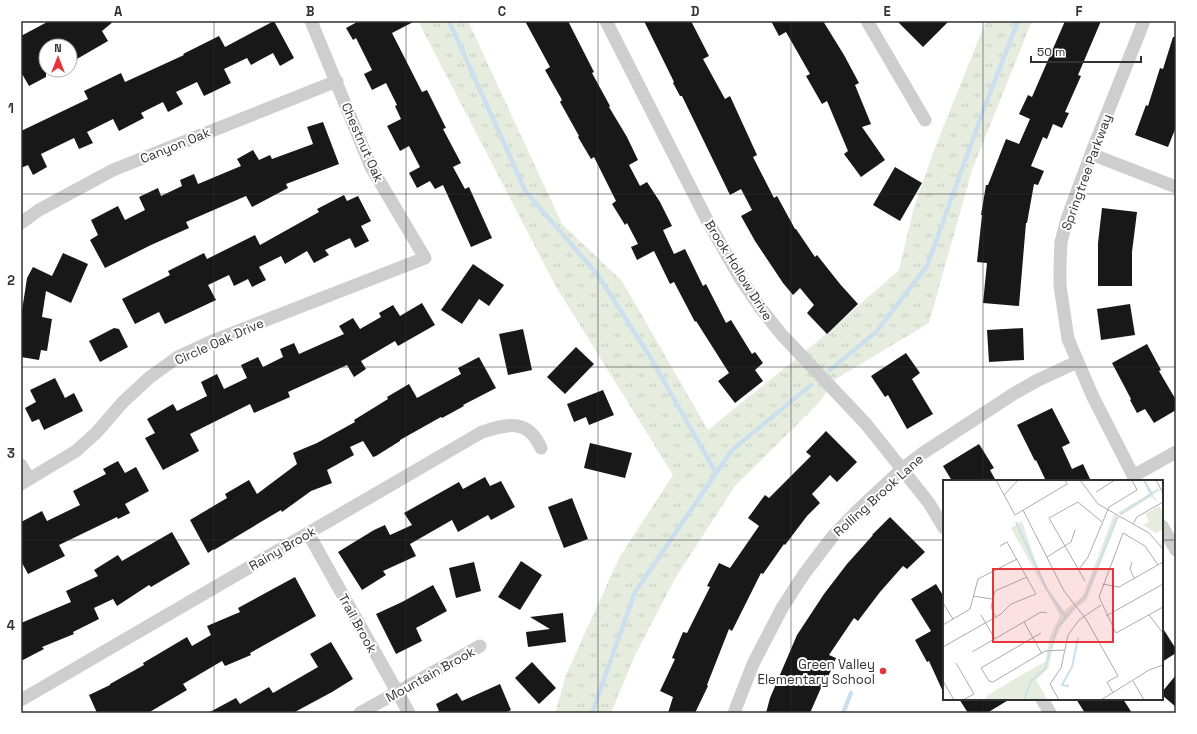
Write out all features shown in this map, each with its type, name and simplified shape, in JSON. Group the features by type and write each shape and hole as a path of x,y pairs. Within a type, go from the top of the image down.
{"street":[{"name":"Chestnut Oak","path":"311,21 371,166 425,258"},
{"name":"Brook Hollow Drive","path":"606,21 707,220 740,278 762,310 782,335 866,424 929,503 943,526"},
{"path":"867,21 925,120"},
{"name":"Springtree Parkway","path":"1134,479 1093,397 1068,339 1060,286 1061,242 1067,219 1144,21"},
{"name":"Canyon Oak","path":"21,223 40,210 113,170 337,81"},
{"path":"1091,154 1176,187"},
{"name":"Circle Oak Drive","path":"25,481 76,451 96,433 123,402 150,376 178,357 215,340 425,258"},
{"name":"Rolling Brook Lane","path":"734,713 753,664 782,608 804,574 833,536 856,511 902,469 923,454 1015,393 1036,381 1077,362"},
{"name":"Rainy Brook","path":"21,700 482,432 505,425 518,426 529,431 538,441 541,448"},
{"path":"1134,479 1176,452"},
{"path":"21,465 25,481"},
{"path":"1163,528 1176,550"},
{"name":"Trail Brook","path":"308,533 409,713"},
{"name":"Mountain Brook","path":"360,713 480,646"},
{"path":"1043,700 1050,713"}],"green space":[{"path":"418,21 468,21 562,224 622,281 708,430 819,340 899,270 913,211 934,150 986,21 1032,21 972,170 929,323 836,379 818,404 735,486 676,577 636,653 611,713 555,713 566,675 619,558 673,475 555,285"}],"building":[{"path":"49,21 114,21 102,31 108,41 78,58 78,38 38,38 38,78 44,78 29,86 21,72 21,36"},
{"path":"274,21 294,58 280,66 273,53 251,65 247,58 224,69 231,83 204,96 197,82 176,92 183,104 168,112 163,102 141,113 144,118 119,131 113,119 87,132 93,143 79,149 74,138 41,154 47,167 33,175 28,165 21,168 21,131 88,99 84,91 121,73 125,82 184,55 183,54 219,36 225,47"},
{"path":"359,21 415,21 392,33 422,92 427,90 446,128 443,129 461,163 453,167 465,189 469,187 492,238 471,247 443,185 435,189 430,181 417,188 409,173 420,167 409,146 400,151 387,126 401,119 395,106 397,105 386,83 372,90 364,74 372,70 356,38 353,40 346,28"},
{"path":"525,21 568,21 594,72 592,73 610,106 609,107 627,137 638,160 629,165 640,186 647,182 660,202 672,226 663,230 674,254 685,249 703,286 706,284 726,323 731,320 752,354 755,352 763,363 755,370 763,381 735,403 718,381 729,373 696,321 695,322 674,282 670,284 654,251 637,260 631,247 638,244 627,223 625,225 612,204 616,201 594,157 591,159 560,102 562,100 545,70 550,67"},
{"path":"644,21 691,21 709,56 703,59 725,99 730,96 757,155 753,157 774,198 777,196 795,229 815,257 817,255 858,304 827,334 807,313 814,305 800,288 793,295 783,283 755,241 741,216 752,210 741,189 730,195 682,96 680,96 673,83 674,82"},
{"path":"771,21 823,21 844,55 859,83 855,85 871,124 862,127 885,160 861,177 844,154 848,151 827,101 822,104 806,76 810,74 786,32 779,36"},
{"path":"897,21 949,21 923,47"},
{"path":"1065,21 1101,21 1078,75 1081,76 1065,112 1069,113 1062,128 1053,124 1047,139 1043,137 1031,166 1044,171 1038,185 1034,184 1026,223 1019,306 983,303 987,263 977,262 981,215 986,185 988,185 1006,139 1019,144 1030,119 1019,114 1028,95 1032,97"},
{"path":"1173,37 1176,37 1176,127 1168,147 1135,135 1146,105 1148,106 1160,68 1163,69"},
{"path":"323,122 339,164 286,184 288,188 252,207 246,196 186,222 189,228 105,268 90,240 98,235 91,220 118,206 125,220 145,210 139,197 158,188 161,196 182,186 180,180 194,174 198,184 241,166 237,159 253,150 259,160 270,155 272,159 313,144 307,127"},
{"path":"895,167 922,183 900,221 873,205"},
{"path":"344,195 347,201 358,196 371,221 361,226 369,241 355,248 350,238 325,250 329,255 314,263 307,251 285,264 281,256 259,267 266,280 252,287 248,279 234,286 229,275 208,285 216,300 165,324 159,312 135,324 122,299 170,275 168,271 204,253 207,259 255,235 260,245 319,212 317,209"},
{"path":"1102,208 1137,212 1132,252 1132,286 1098,286 1098,243"},
{"path":"63,253 88,264 71,303 46,291 42,317 52,319 47,351 41,350 39,360 21,357 21,317 27,278 33,267 52,276"},
{"path":"473,264 504,285 489,306 479,299 462,324 441,310"},
{"path":"422,303 435,325 398,346 395,341 361,361 366,369 354,377 347,365 288,392 290,397 254,413 250,404 190,434 199,451 163,470 145,438 155,433 147,419 173,404 177,411 207,396 201,382 217,374 224,389 247,378 241,365 258,357 263,367 283,357 280,349 294,343 299,354 344,334 339,326 353,318 360,329 381,317 379,313 393,305 400,316"},
{"path":"1130,304 1135,335 1101,340 1097,309"},
{"path":"114,328 119,329 128,347 100,362 89,341"},
{"path":"1023,328 1024,360 989,362 987,330"},
{"path":"523,329 532,370 508,375 499,334"},
{"path":"1147,344 1161,370 1159,371 1176,400 1176,410 1154,423 1145,409 1137,413 1112,363"},
{"path":"576,347 594,364 565,394 547,377"},
{"path":"906,353 920,373 912,379 933,414 907,429 888,395 885,397 871,376"},
{"path":"479,357 496,388 400,440 376,456 373,457 363,441 350,447 354,455 327,470 332,483 311,491 282,512 281,510 208,553 190,520 227,498 225,494 249,480 257,494 297,464 293,453 317,443 355,422 354,420 409,384 417,398 461,374 458,368"},
{"path":"55,378 65,398 74,393 83,411 44,430 39,419 32,422 25,408 36,402 30,390"},
{"path":"603,390 614,415 589,425 586,417 574,422 567,404"},
{"path":"1052,408 1070,443 1062,447 1072,469 1083,464 1091,480 1046,480 1017,425"},
{"path":"826,431 857,462 837,482 830,475 812,494 820,503 807,516 785,545 784,544 763,574 761,573 732,631 729,629 707,685 708,686 695,713 668,713 673,697 660,691 675,659 672,658 683,632 687,633 710,587 707,586 719,563 730,568 759,526 748,518 765,495 769,498 811,456 806,452"},
{"path":"590,443 632,453 625,478 584,468"},
{"path":"979,444 994,468 990,470 995,480 951,480 943,466"},
{"path":"118,461 125,473 136,467 149,491 125,504 130,513 118,519 117,517 59,545 65,556 28,574 21,561 21,522 42,511 47,521 80,505 73,491 106,474 103,469"},
{"path":"485,477 490,486 501,481 515,507 491,520 488,515 458,532 452,520 410,544 416,556 383,571 386,575 362,590 338,552 385,525 390,535 412,525 404,513 459,482 463,489"},
{"path":"572,498 588,539 564,548 548,507"},
{"path":"890,517 925,552 907,569 903,566 880,592 858,621 854,618 829,655 836,658 826,682 824,681 810,713 766,713 770,698 797,635 824,594 847,564"},
{"path":"172,532 190,564 151,587 149,585 117,606 113,599 94,608 99,619 73,632 74,634 42,647 44,649 21,661 21,623 71,602 66,591 98,576 94,570 118,555 122,561"},
{"path":"521,561 542,575 520,610 498,597"},
{"path":"474,562 481,591 456,598 449,568"},
{"path":"295,577 316,616 250,653 251,655 225,666 222,661 183,684 187,690 148,713 97,713 89,695 110,685 144,665 143,663 187,637 192,646 211,635 207,626 240,612 238,608"},
{"path":"936,584 943,595 943,692 929,661 927,662 915,640 931,631 911,599"},
{"path":"433,585 447,611 416,628 422,641 396,654 376,614"},
{"path":"563,613 566,642 528,647 526,632 550,629 530,617"},
{"path":"1163,629 1176,649 1176,653 1163,661"},
{"path":"331,642 353,679 332,692 293,713 208,713 236,698 240,704 269,687 273,693 318,667 310,654"},
{"path":"532,662 556,688 539,704 515,678"},
{"path":"1176,675 1176,707 1163,696 1163,691"},
{"path":"500,684 511,710 505,713 433,713 439,711 436,704 457,693 462,701"},
{"path":"960,700 1008,700 987,713 968,713"},
{"path":"1077,700 1124,700 1132,713 1085,713"}],"waterway":[{"path":"449,21 526,192 597,274 649,355 716,473"},
{"path":"830,370 876,332 927,266 983,111 1018,21"},
{"path":"592,713 635,592 732,450 811,385"},
{"path":"843,713 851,693"}],"place":[{"name":"Green Valley Elementary School","path":"883,671"}]}
